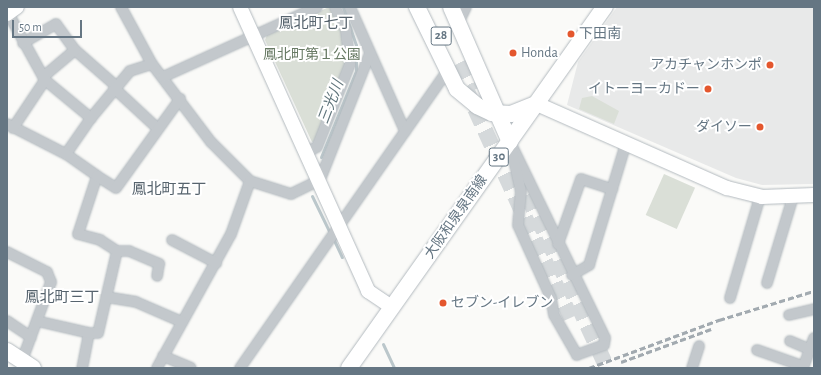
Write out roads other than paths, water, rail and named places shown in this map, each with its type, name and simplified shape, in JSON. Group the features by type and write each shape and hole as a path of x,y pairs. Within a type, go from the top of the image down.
{"main road":[{"path":"417,7 456,66 457,89 477,106 492,113 518,113 537,104"},
{"name":"28","path":"428,7 456,66"},
{"name":"28","path":"442,7 456,66"},
{"path":"450,7 510,142"},
{"name":"大阪和泉泉南線","path":"349,368 605,7"},
{"path":"7,351 28,365"}],"street":[{"path":"121,7 140,47 229,163 250,181 291,194 320,180 370,53"},
{"path":"240,7 320,180 337,227 368,291 392,307"},
{"path":"162,77 317,7"},
{"path":"307,152 317,147 350,64 346,30 335,7"},
{"path":"350,7 405,131"},
{"path":"458,24 466,7"},
{"path":"10,11 23,43 44,78 90,118"},
{"path":"23,43 56,24 75,50 157,128"},
{"path":"75,50 44,78 9,127 66,154 116,188 157,128 180,99"},
{"path":"66,154 90,118 130,71 152,64"},
{"path":"240,368 405,131 456,66"},
{"path":"537,104 727,188 760,197 793,197 814,195"},
{"path":"510,142 572,275 605,338 604,345 576,355 554,315 551,298 518,225 521,186 510,142"},
{"path":"572,275 589,266 626,143"},
{"path":"97,176 78,234 100,240 117,251 129,251 159,264 157,276"},
{"path":"558,244 580,179 612,189"},
{"path":"157,368 216,263 240,214 250,181"},
{"path":"730,298 760,197"},
{"path":"766,283 793,197"},
{"path":"172,240 216,263"},
{"path":"37,321 89,333 98,333 117,251"},
{"path":"7,252 47,272 51,282 31,338 28,365"},
{"path":"106,297 142,304 182,322"},
{"path":"789,315 814,309"},
{"path":"7,321 31,338"},
{"path":"82,368 89,333"},
{"path":"757,350 806,365 814,338"},
{"path":"790,342 810,349"},
{"path":"692,368 699,346"},
{"path":"163,356 191,368"}],"waterway":[{"name":"三光川","path":"321,157 356,71 356,45 343,7"},
{"name":"三光川","path":"312,196 330,233"},
{"name":"三光川","path":"333,238 342,257"},
{"name":"三光川","path":"383,344 394,368"}],"tunnel":[{"path":"465,60 478,88"},
{"path":"455,65 571,318"},
{"path":"517,173 607,368"}],"railway":[{"path":"589,368 719,320 814,291"},
{"path":"621,362 711,329"}],"place":[{"name":"下田南","path":"571,34"},
{"name":"Honda","path":"513,53"},
{"name":"アカチャンホンポ","path":"770,65"},
{"name":"イトーヨーカドー","path":"708,89"},
{"name":"ダイソー","path":"760,127"},
{"name":"セブン-イレブン","path":"443,303"}],"district":[{"name":"鳳北町七丁","path":"316,24"},
{"name":"鳳北町五丁","path":"169,190"},
{"name":"鳳北町三丁","path":"62,298"}],"park label":[{"name":"鳳北町第１公園","path":"312,55"}]}
